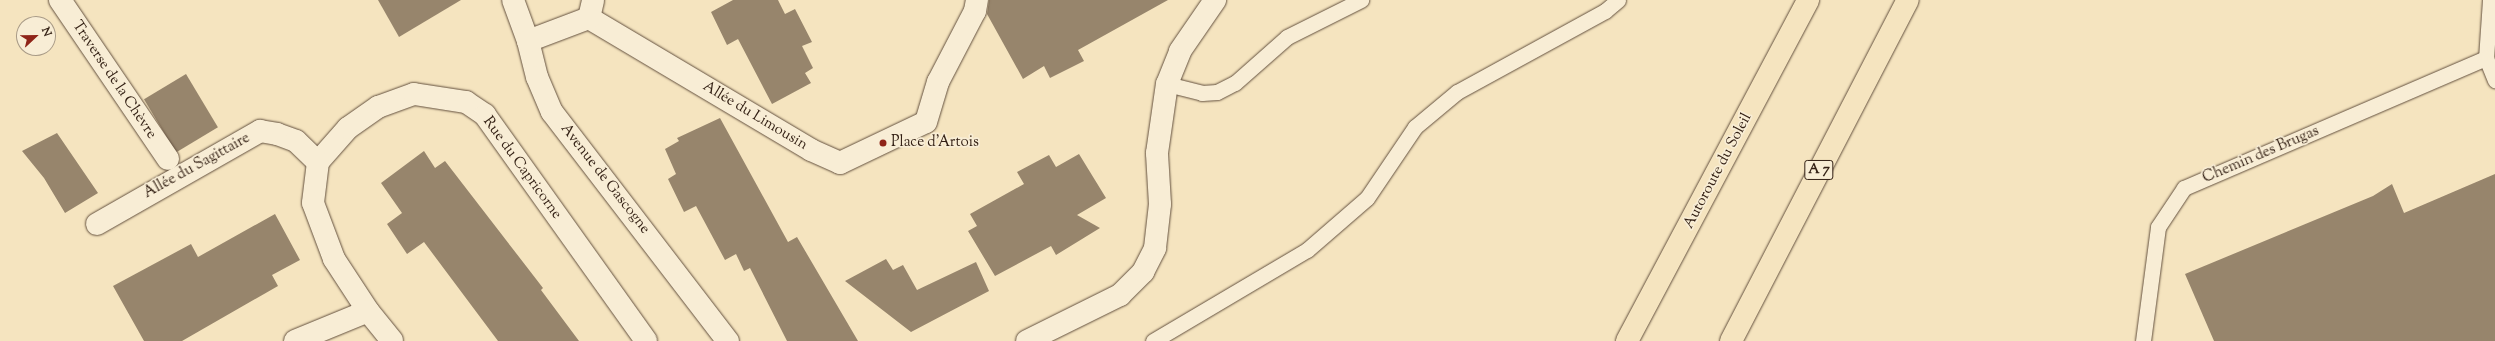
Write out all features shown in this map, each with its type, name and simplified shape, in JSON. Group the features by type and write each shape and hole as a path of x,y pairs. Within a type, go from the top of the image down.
{"highway":[{"name":"Autoroute du Soleil","path":"1627,341 1808,0"},
{"name":"A 7","path":"1731,341 1908,0"}],"street":[{"name":"Traverse de la Chèvre","path":"60,0 168,159"},
{"name":"Avenue de Gascogne","path":"513,0 528,42 537,77 552,112 728,341"},
{"name":"Allée du Limousin","path":"591,9 811,150 840,162 926,122 938,82 975,11 977,0"},
{"path":"1027,341 1120,295 1143,272 1155,248 1160,204 1157,153 1167,84 1180,51 1215,0"},
{"path":"528,42 591,9"},
{"name":"Rue du Capricorne","path":"318,162 348,128 378,107 414,94 466,102 485,115 646,341"},
{"name":"Allée du Sagittaire","path":"97,224 260,132 278,134 296,141 318,162"},
{"path":"318,162 313,203 334,259 387,337"},
{"path":"295,341 368,311"}],"lane":[{"path":"1167,84 1202,93 1217,92 1235,83 1287,37 1361,0"},
{"path":"1153,341 1307,250 1367,198 1415,127 1456,92 1605,11 1618,0"},
{"path":"2490,0 2486,58 2495,80"},
{"name":"Chemin des Brugas","path":"2143,341 2158,227 2184,188 2486,58"}],"building":[{"path":"378,0 461,0 399,37"},
{"path":"733,0 778,0 785,14 795,9 812,42 802,46 813,68 805,73 811,83 772,104 738,39 727,45 711,12"},
{"path":"989,0 1168,0 1078,50 1084,61 1050,78 1044,66 1023,79 987,14"},
{"path":"186,74 218,127 176,152 144,99"},
{"path":"720,118 788,242 797,237 858,341 787,341 750,268 744,271 736,254 725,260 696,206 684,212 668,179 676,174 665,149 679,141 677,138"},
{"path":"57,133 98,193 65,213 44,178 22,151"},
{"path":"424,151 435,168 445,161 543,288 541,290 579,341 498,341 424,242 407,254 387,224 402,213 381,183"},
{"path":"1079,154 1106,198 1077,215 1100,228 1056,255 1051,246 995,276 968,231 977,226 970,214 1024,184 1017,172 1049,155 1056,167"},
{"path":"2495,174 2495,341 2214,341 2185,274 2373,196 2392,184 2404,213"},
{"path":"275,214 300,260 272,275 278,286 182,341 144,341 113,286 191,244 198,257"},
{"path":"886,259 893,270 903,265 917,290 976,262 989,291 911,332 845,281"}],"place":[{"name":"Place d'Artois","path":"883,143"}]}
